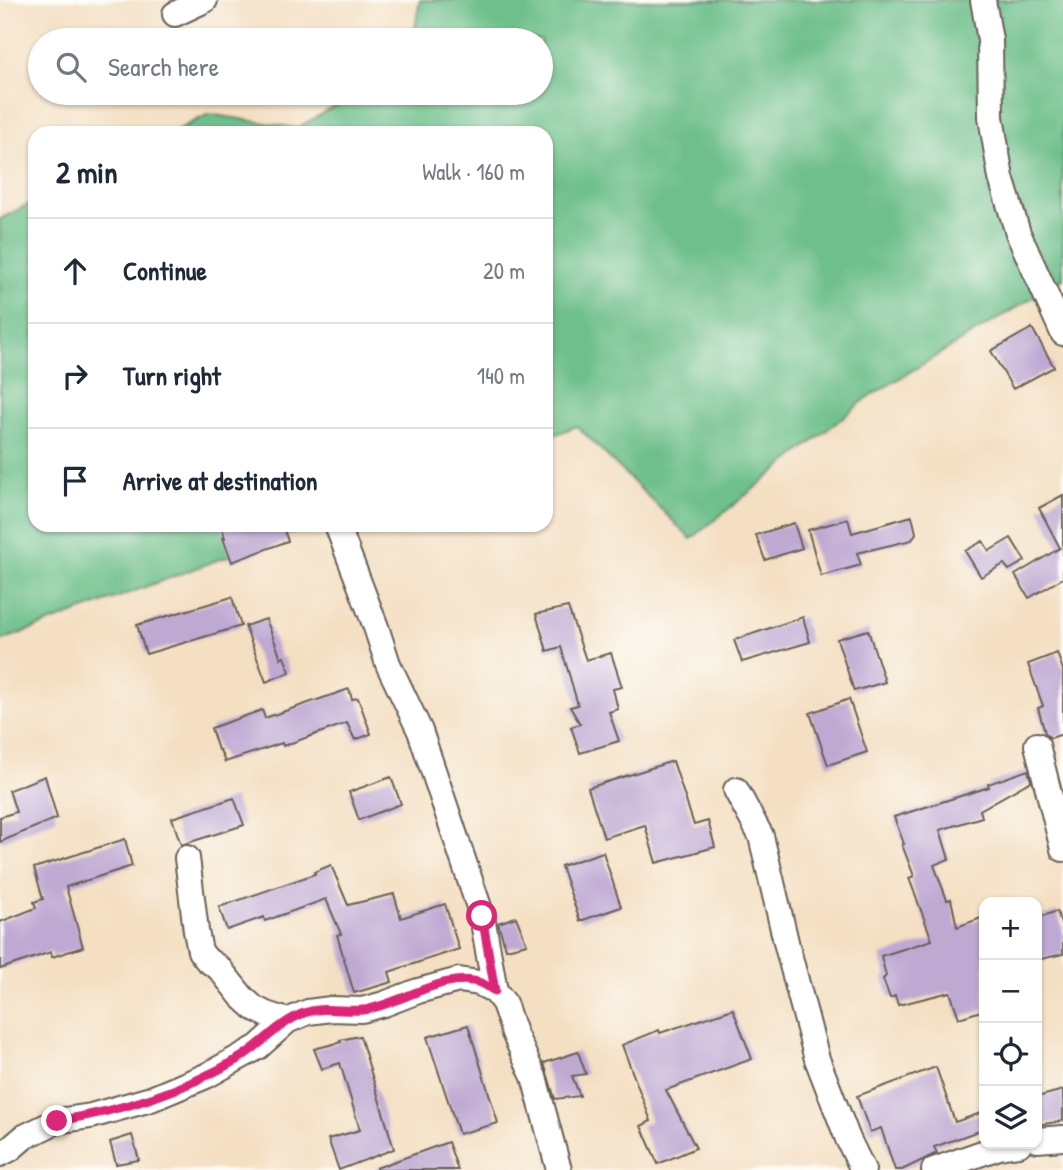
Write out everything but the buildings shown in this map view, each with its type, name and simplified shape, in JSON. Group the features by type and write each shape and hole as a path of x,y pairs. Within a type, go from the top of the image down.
{"street":[{"path":"175,15 205,0"},
{"path":"983,0 990,40 991,117 1001,178 1018,233 1063,333"},
{"path":"340,532 388,664 421,731 482,916 495,991"},
{"path":"1037,745 1063,849"},
{"path":"736,790 761,836 817,1059 863,1170"},
{"path":"187,858 200,951 219,968 254,1008 287,1021"},
{"path":"0,1154 49,1124 91,1116 150,1099 206,1076 258,1047 287,1021 307,1012 331,1009 362,1010 418,991 459,981 480,983 495,991 504,1003 534,1077 559,1170"},
{"path":"1042,1140 1063,1138"},
{"path":"934,1170 993,1149"}],"green space":[{"path":"420,0 1063,0 1063,279 867,398 691,539 577,426 553,435 553,126 301,126 338,105 553,105 553,28 415,28"},
{"path":"209,114 284,126 185,126"},
{"path":"28,205 28,532 293,532 0,641 0,219"}],"route":[{"path":"57,1121 91,1116 150,1099 206,1076 258,1047 287,1021 307,1012 331,1009 362,1010 418,991 459,981 480,983 495,991 482,916"}]}
